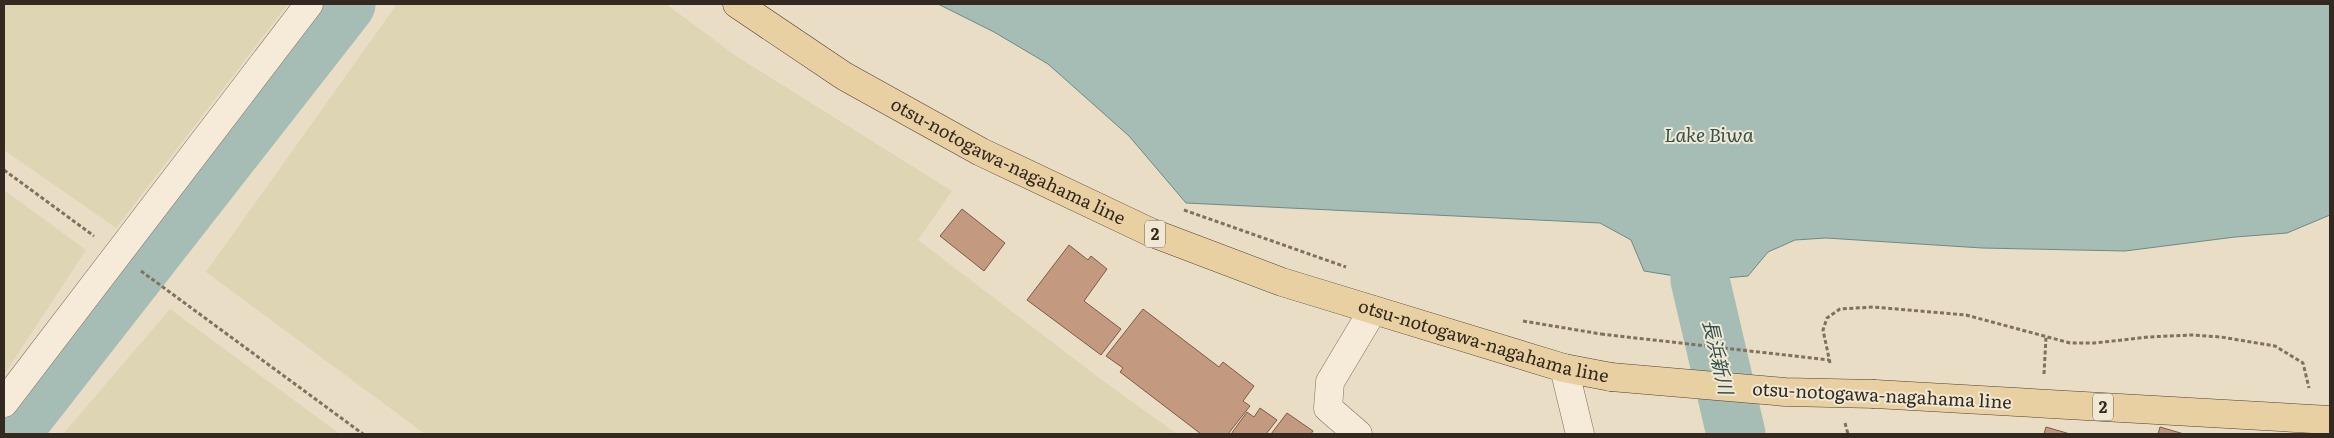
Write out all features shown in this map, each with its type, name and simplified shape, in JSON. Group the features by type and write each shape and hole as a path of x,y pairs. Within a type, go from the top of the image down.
{"main road":[{"name":"otsu-notogawa-nagahama line","path":"737,4 844,76 981,152 1150,232 1282,282 1564,368 1611,377 1785,392 1875,394 2330,420"}],"street":[{"path":"4,403 309,4"},
{"path":"1358,434 1328,408 1330,382 1373,310"},
{"path":"1564,368 1580,434"}],"path":[{"path":"4,170 118,253"},
{"path":"1178,207 1351,269"},
{"path":"155,281 363,434"},
{"path":"1831,370 1823,330 1827,318 1840,310 1873,307 1966,315 2070,342 2096,343 2148,337 2192,335 2229,338 2275,346 2302,363 2309,390"},
{"path":"1517,320 1601,334 1839,361"},
{"path":"2044,374 2046,336"},
{"path":"1843,416 1848,434"}],"shaded area":[{"path":"4,4 288,4 116,228 4,150"},
{"path":"397,4 666,4 736,56 952,191 918,240 1102,380 1177,434 425,434 206,272"},
{"path":"4,190 86,250 4,375"},
{"path":"170,309 340,434 63,434"}],"water":[{"name":"Lake Biwa","path":"938,4 2330,4 2330,215 2287,233 2235,237 2125,251 1982,248 1826,238 1795,240 1768,252 1748,276 1700,280 1644,271 1631,240 1600,223 1186,203 1129,136 1048,64 994,32"}],"building":[{"path":"962,209 1005,243 984,271 940,236"},
{"path":"1069,245 1088,260 1091,256 1107,269 1084,301 1121,329 1101,355 1027,300"},
{"path":"1143,309 1219,367 1223,362 1254,386 1243,401 1250,406 1228,434 1201,434 1120,372 1123,368 1106,356"},
{"path":"1260,408 1277,420 1266,434 1231,434 1247,412 1254,417"},
{"path":"1287,413 1313,431 1311,434 1271,434"},
{"path":"2046,427 2070,434 2044,434"},
{"path":"2160,427 2184,434 2158,434"}],"waterway":[{"path":"10,434 346,4"},
{"name":"長浜新川","path":"1701,199 1700,280 1736,434"}]}
